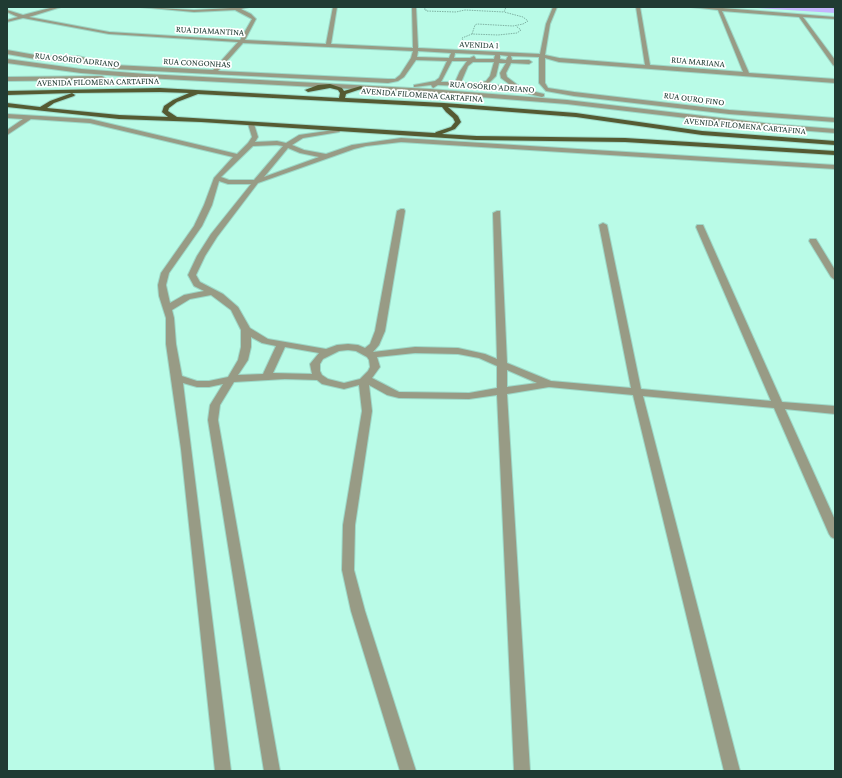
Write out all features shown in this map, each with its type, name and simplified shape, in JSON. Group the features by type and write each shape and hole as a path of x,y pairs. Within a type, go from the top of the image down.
{"main road":[{"path":"301,84 308,90"},
{"path":"289,96 294,98 308,90 330,86 340,89 343,93"},
{"path":"343,93 361,88"},
{"name":"AVENIDA FILOMENA CARTAFINA","path":"7,93 120,90 347,99 576,115 702,133 835,143"},
{"path":"42,109 52,102 81,91"},
{"path":"176,119 167,115 165,110 166,107 199,92"},
{"path":"343,93 341,97 343,100 347,99"},
{"name":"AVENIDA FILOMENA CARTAFINA","path":"7,105 111,116 339,130 500,139 625,140 835,153"},
{"path":"422,134 443,132 453,128 456,125 458,120 444,105"}],"street":[{"path":"7,22 59,7"},
{"path":"142,7 194,11 247,7"},
{"path":"214,72 242,41 254,19 250,14 228,7"},
{"path":"328,45 335,7"},
{"path":"414,7 416,50 414,58"},
{"path":"542,62 548,24 555,7"},
{"path":"638,7 648,67"},
{"path":"693,7 801,17 835,18"},
{"path":"720,10 747,75"},
{"name":"RUA DIAMANTINA","path":"7,11 24,17 109,33 416,50"},
{"path":"801,17 835,64"},
{"name":"AVENIDA 1","path":"416,50 542,56"},
{"name":"RUA CONGONHAS","path":"7,52 41,58 78,58 109,66 388,81 396,80 402,76 414,58"},
{"path":"430,91 441,79 453,52"},
{"path":"460,84 459,80 463,70 466,65 474,60 475,53"},
{"path":"480,84 491,80 498,53"},
{"path":"509,54 509,61 504,68 504,78 520,90"},
{"name":"RUA MARIANA","path":"542,56 559,60 835,81"},
{"name":"RUA MARIANA","path":"414,58 542,62 559,60"},
{"name":"RUA OSÓRIO ADRIANO","path":"7,61 42,66 146,76 430,91 567,102 772,126 835,131"},
{"name":"RUA OURO FINO","path":"542,62 542,83 544,87 552,91 729,112 835,120"},
{"path":"16,80 34,74 40,70 42,66"},
{"name":"RUA OSÓRIO ADRIANO","path":"7,79 56,80 146,76"},
{"path":"387,89 423,86 436,83 480,84 520,90 567,102"},
{"path":"515,98 520,90"},
{"path":"7,116 90,121 238,156"},
{"path":"7,132 30,117"},
{"path":"223,771 177,378 170,344 170,318 163,290 165,273 198,226 208,205 217,178 252,144 255,137 251,124"},
{"path":"272,771 213,420 215,405 222,392 232,379 242,360 246,346 246,330 235,309 220,296 197,284 192,275 201,256 214,236 256,182 288,145 301,136 339,130"},
{"path":"217,178 228,182 256,182 327,156 366,144 401,140 835,167"},
{"path":"252,144 277,143 288,145 302,152 327,156"},
{"path":"369,353 380,331 401,212"},
{"path":"497,213 503,365 502,392 522,771"},
{"path":"603,225 637,392 732,771"},
{"path":"700,227 835,534"},
{"path":"813,241 835,277"},
{"path":"168,310 173,305 187,297 213,292"},
{"path":"246,330 265,341 327,352"},
{"path":"266,377 282,344"},
{"path":"369,353 374,360 375,367 372,373 365,380 344,386 334,385 325,382 315,371 315,364 320,357 337,348 358,348 369,353 415,350 458,351 482,356 549,384"},
{"path":"177,378 197,384 220,382 232,379 266,377 319,377"},
{"path":"365,380 399,396 469,396 549,384 835,410"},
{"path":"365,380 367,411 349,525 348,570 358,611 408,771"}],"path":[{"path":"504,12 506,7"},
{"path":"420,9 426,9 426,11 456,12 465,10 504,12 523,17 528,21 523,24 513,26 477,24 475,25 472,34"},
{"path":"464,43 462,38 472,34 506,35 517,34 522,30 513,26"}],"shaded area":[{"path":"739,7 835,7 835,13 757,8"}]}
